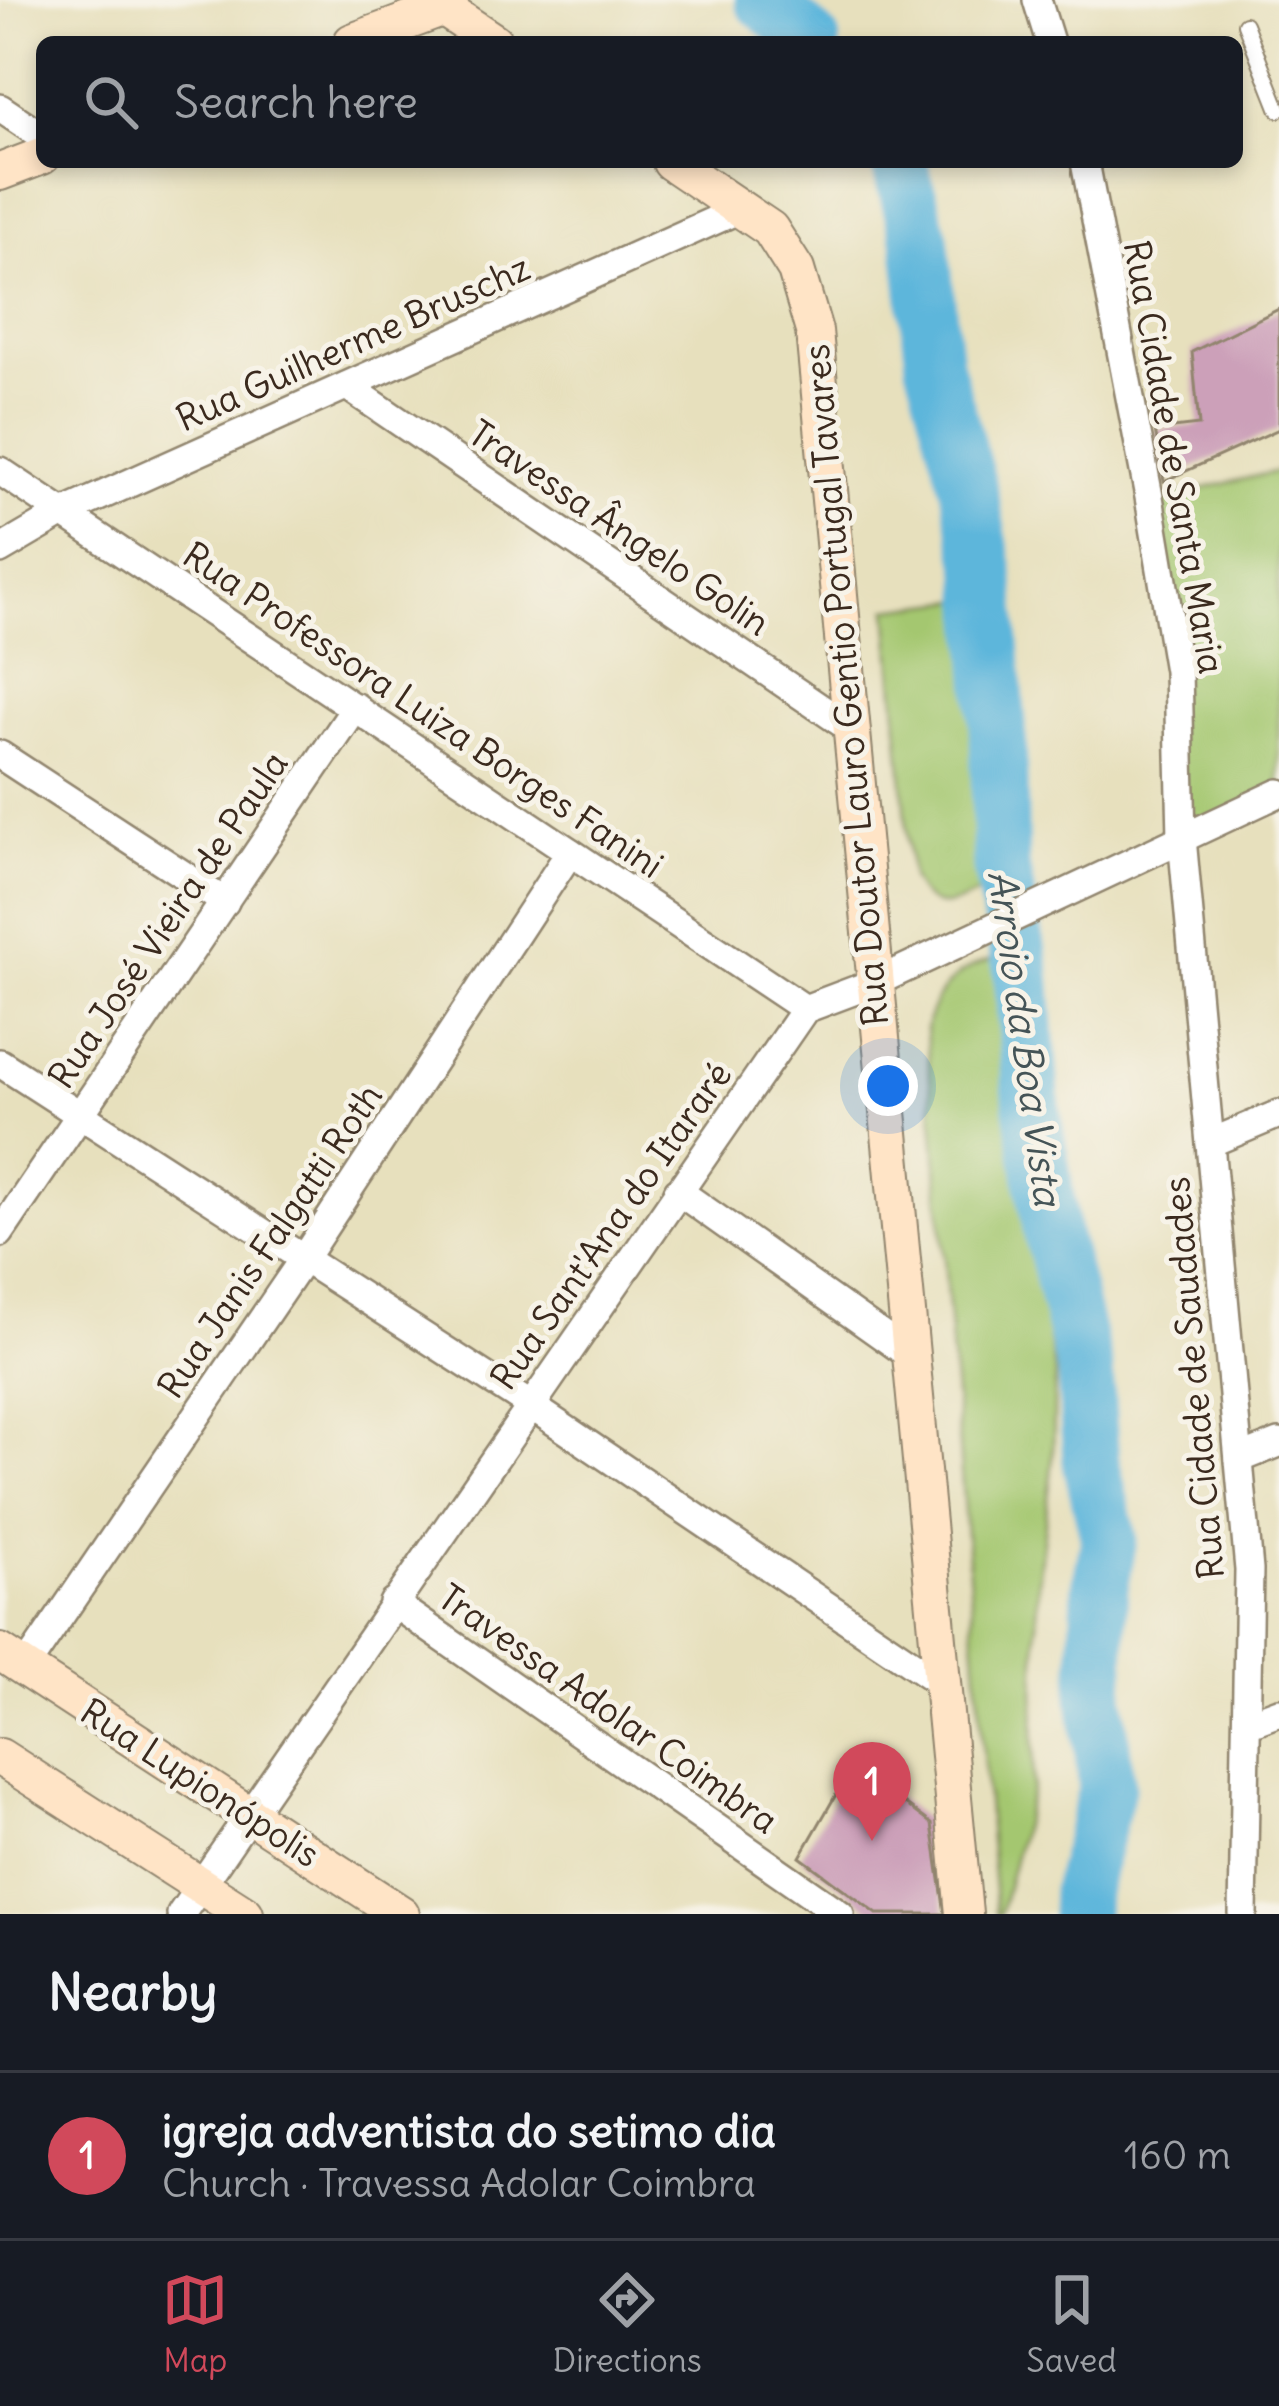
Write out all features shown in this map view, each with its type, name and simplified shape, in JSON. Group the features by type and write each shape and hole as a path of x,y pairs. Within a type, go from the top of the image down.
{"street":[{"path":"1036,0 1048,36"},
{"path":"365,36 437,4 485,36"},
{"path":"0,108 36,132"},
{"path":"0,172 36,158"},
{"name":"Rua Doutor Lauro Gentio Portugal Tavares","path":"680,168 770,229 796,269 814,331 964,1914"},
{"name":"Rua Cidade de Santa Maria","path":"1085,168 1178,671 1182,838"},
{"name":"Rua Guilherme Bruschz","path":"0,550 63,514 740,208"},
{"name":"Travessa Ângelo Golin","path":"346,386 850,729"},
{"name":"Rua Professora Luiza Borges Fanini","path":"0,471 805,1009"},
{"name":"Rua José Vieira de Paula","path":"0,1233 356,707"},
{"path":"0,755 225,902"},
{"path":"805,1009 874,983 1279,793"},
{"name":"Rua Cidade de Saudades","path":"1182,838 1249,1570 1243,1914"},
{"name":"Rua Janis Falgatti Roth","path":"13,1660 304,1258 570,852"},
{"name":"Rua Sant'Ana do Itararé","path":"190,1899 805,1009"},
{"path":"0,1063 530,1405 940,1683"},
{"path":"1210,1143 1279,1114"},
{"path":"679,1191 908,1354"},
{"path":"1239,1459 1279,1443"},
{"name":"Travessa Adolar Coimbra","path":"393,1603 840,1914"},
{"name":"Rua Lupionópolis","path":"13,1660 401,1914"},
{"path":"1247,1724 1279,1712"},
{"path":"0,1757 190,1899 245,1914"}],"lane":[{"path":"1245,24 1279,110"}],"green space":[{"path":"1279,471 1279,789 1185,833 1154,500"},
{"path":"962,600 976,665 984,799 997,884 960,902 938,905 919,892 911,877 888,609"},
{"path":"1005,956 1000,994 1006,1094 1055,1371 1053,1457 1038,1582 1033,1786 1000,1914 996,1914 926,1029 936,1001 953,980 976,965"}],"building":[{"path":"1279,309 1279,429 1164,481 1155,430 1199,425 1192,352"},
{"path":"853,1765 932,1824 945,1914 877,1914 800,1857"}],"waterway":[{"name":"Arroio da Boa Vista","path":"763,0 805,36"},
{"name":"Arroio da Boa Vista","path":"901,168 920,238 934,364 969,489 985,571 998,725 1001,867 1022,972 1032,1108 1052,1234 1085,1369 1091,1462 1109,1539 1100,1588 1096,1697 1107,1787 1080,1891 1079,1914"}],"place":[{"name":"igreja adventista do setimo dia","path":"872,1841"}]}
